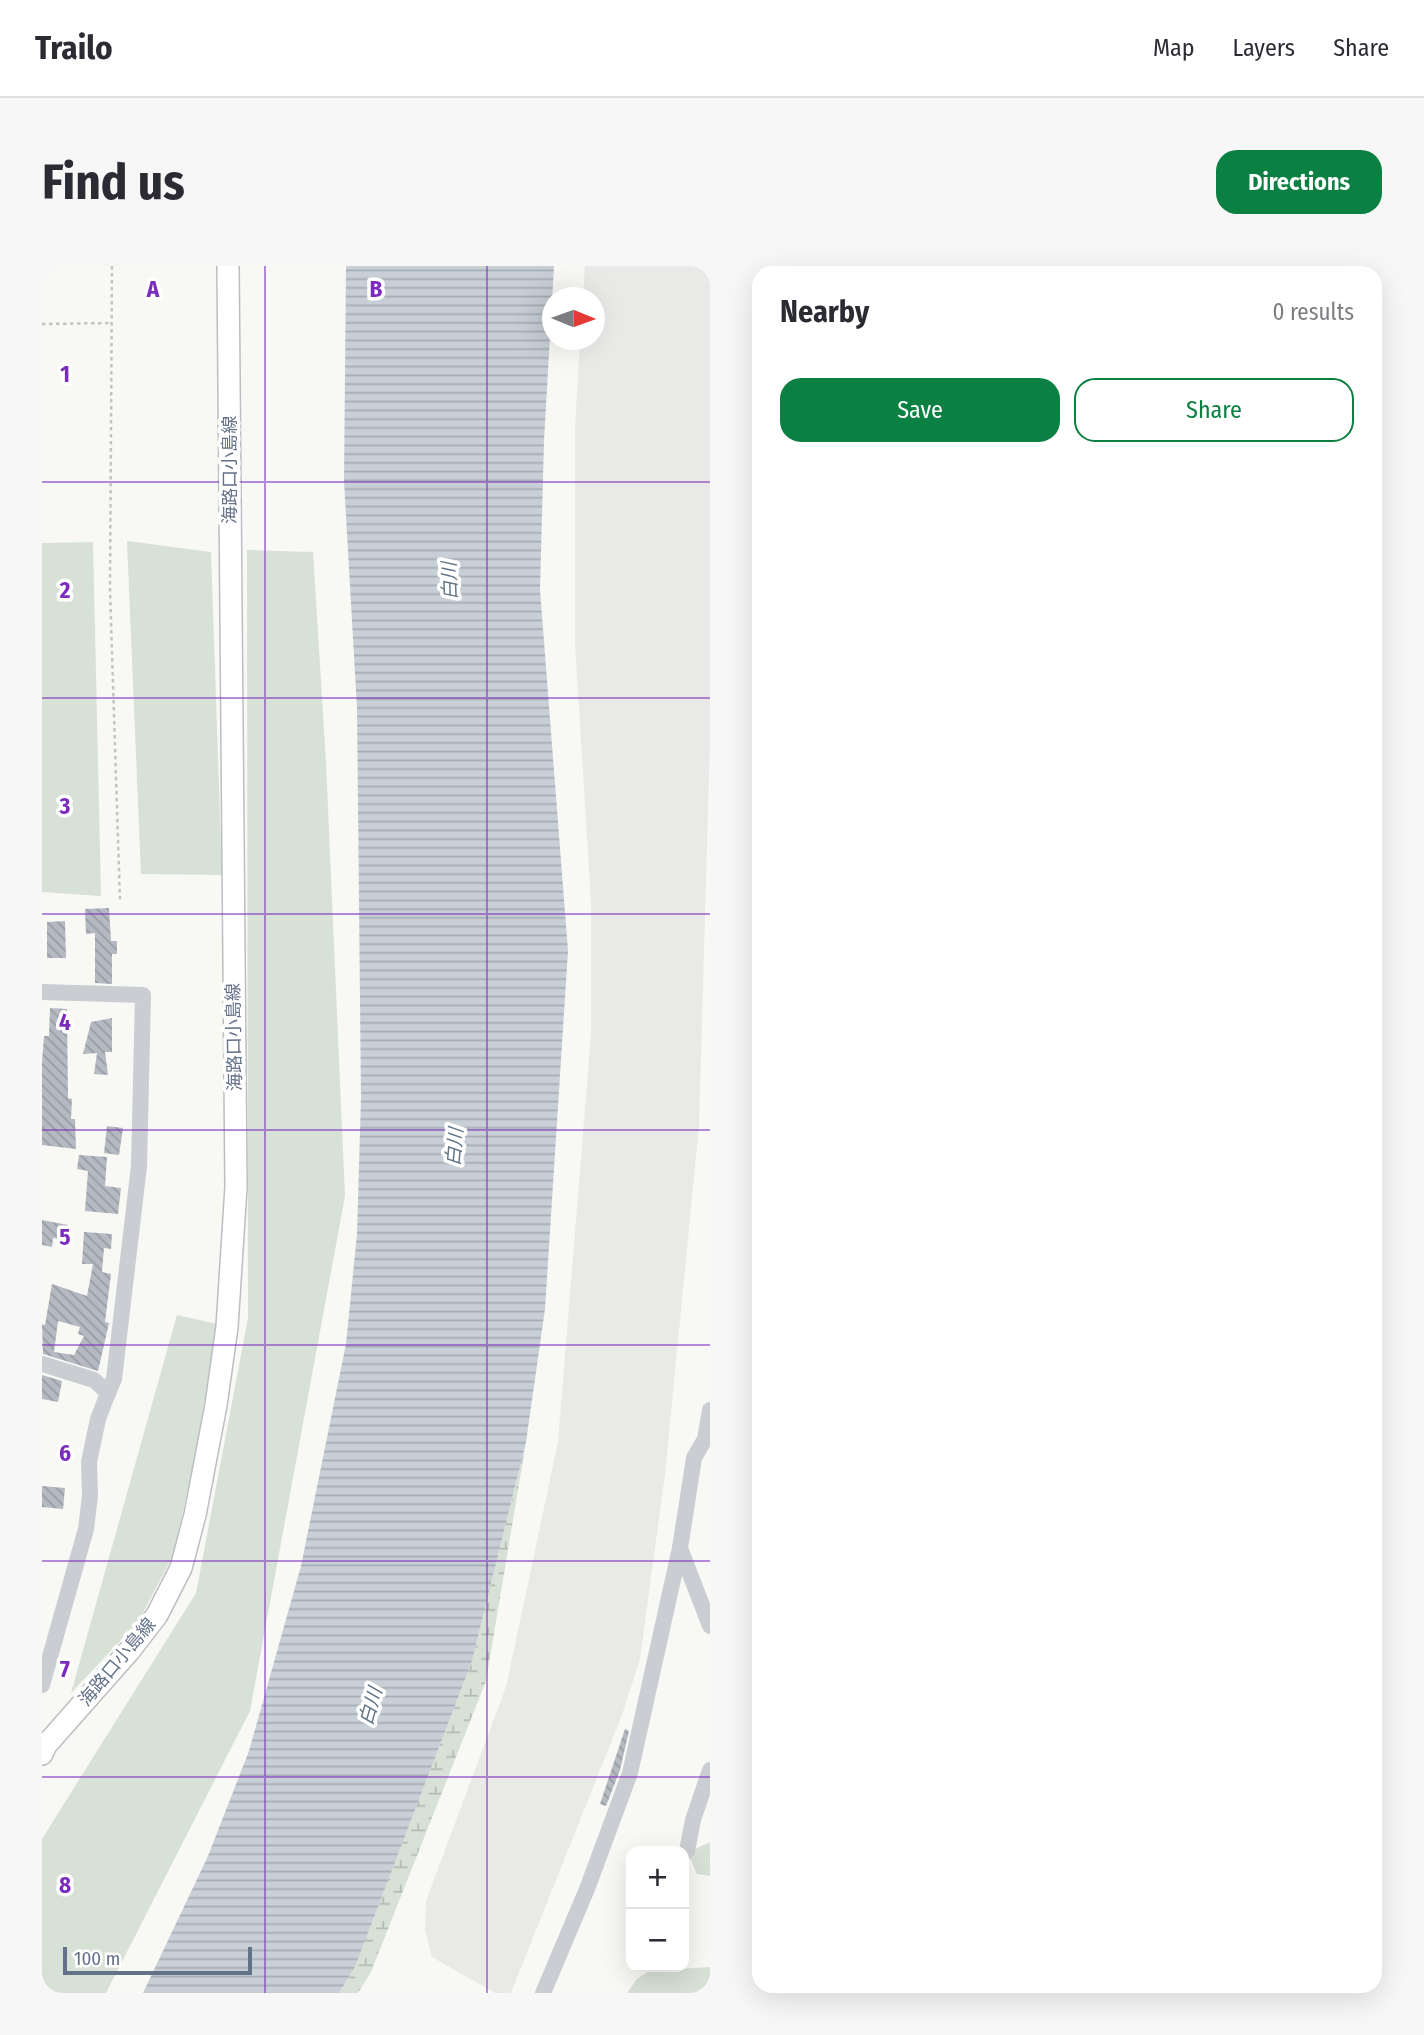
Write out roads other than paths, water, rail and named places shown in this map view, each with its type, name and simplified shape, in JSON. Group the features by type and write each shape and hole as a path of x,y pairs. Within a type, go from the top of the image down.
{"main road":[{"name":"海路口小島線","path":"42,1755 46,1745 130,1650 157,1615 181,1568 195,1515 216,1405 227,1327 236,1187 228,266"}],"street":[{"path":"42,992 143,995 139,1166 114,1379 98,1419 89,1462 90,1496 86,1529 42,1685"},
{"path":"42,1364 94,1380 108,1393"},
{"path":"543,1993 587,1889 630,1773 680,1548 694,1458 705,1439 710,1410"},
{"path":"680,1548 710,1626"},
{"path":"688,1846 693,1820 710,1770"}],"water":[{"name":"白川","path":"346,266 554,266 553,287 542,287 542,350 549,350 540,590 568,951 545,1309 526,1442 472,1661 355,1967 339,1993 143,1993 208,1856 249,1751 301,1566 346,1344 357,1234 361,1098 357,708 344,481"}]}
